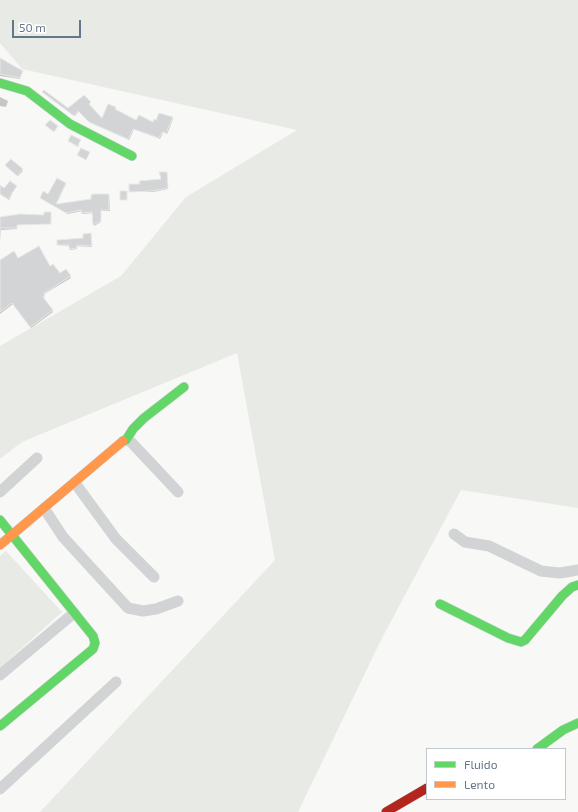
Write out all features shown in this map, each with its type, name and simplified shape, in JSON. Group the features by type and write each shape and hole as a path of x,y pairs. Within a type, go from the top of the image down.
{"street":[{"path":"0,83 14,86 27,92 70,124 132,156"},
{"path":"0,545 75,483 122,441 126,440 133,429 144,418 184,387"},
{"path":"126,440 131,442 178,492"},
{"path":"0,492 37,458"},
{"path":"75,483 116,539 154,577"},
{"path":"44,508 63,537 128,608 143,611 156,609 178,601"},
{"path":"0,520 11,536 93,636 95,643 93,649 0,726"},
{"path":"454,534 465,542 489,546 541,572 560,573 578,570"},
{"path":"440,604 508,638 521,642 525,640 562,596 572,587 578,586"},
{"path":"0,675 74,613"},
{"path":"0,790 116,682"},
{"path":"538,748 563,730 578,723"},
{"path":"386,812 426,789"}],"shaded area":[{"path":"0,0 578,0 578,508 461,490 381,640 298,812 40,812 275,560 237,353 22,442 0,459 0,346 121,276 186,197 297,130 22,69 0,43"},
{"path":"6,551 62,612 0,668 0,556"}],"building":[{"path":"0,58 23,71 20,78 0,74"},
{"path":"44,90 68,108 84,95 91,102 89,104 102,118 108,104 116,107 115,109 136,120 139,115 153,122 154,119 156,120 159,113 173,117 166,133 162,132 159,138 133,129 128,139 89,122 78,111 74,116 42,92"},
{"path":"50,120 58,126 54,132 45,125"},
{"path":"71,135 81,140 77,146 68,141"},
{"path":"81,148 90,152 86,160 77,155"},
{"path":"11,159 23,169 17,176 5,165"},
{"path":"159,172 167,172 168,188 152,191 129,192 129,184 140,184 139,181 161,179"},
{"path":"57,178 66,183 56,204 91,199 91,195 94,194 109,194 109,210 101,210 101,221 93,225 92,212 81,213 81,210 66,213 40,198 43,191 48,194"},
{"path":"10,181 17,186 8,199 0,194 0,185 4,188"},
{"path":"120,191 127,191 127,200 120,200"},
{"path":"44,212 51,212 51,224 17,225 17,228 0,228 0,217 20,214 44,215"},
{"path":"91,233 92,246 77,245 77,248 69,249 69,245 57,245 57,240 83,238 83,234"},
{"path":"39,246 50,266 53,264 60,273 66,269 71,276 44,293 45,295 43,297 53,310 30,327 12,303 0,312 0,260 14,251 18,258"}],"traffic: fast":[{"path":"0,83 27,91 70,124 132,156"},
{"path":"123,441 126,440 133,429 144,418 184,387"},
{"path":"0,520 93,636 95,643 93,649 0,726"},
{"path":"440,604 508,638 521,642 525,640 562,596 572,587 578,585"},
{"path":"538,748 563,730 578,723"}],"traffic: slow":[{"path":"0,545 123,441"}],"traffic: jam":[{"path":"386,812 426,789"}]}
